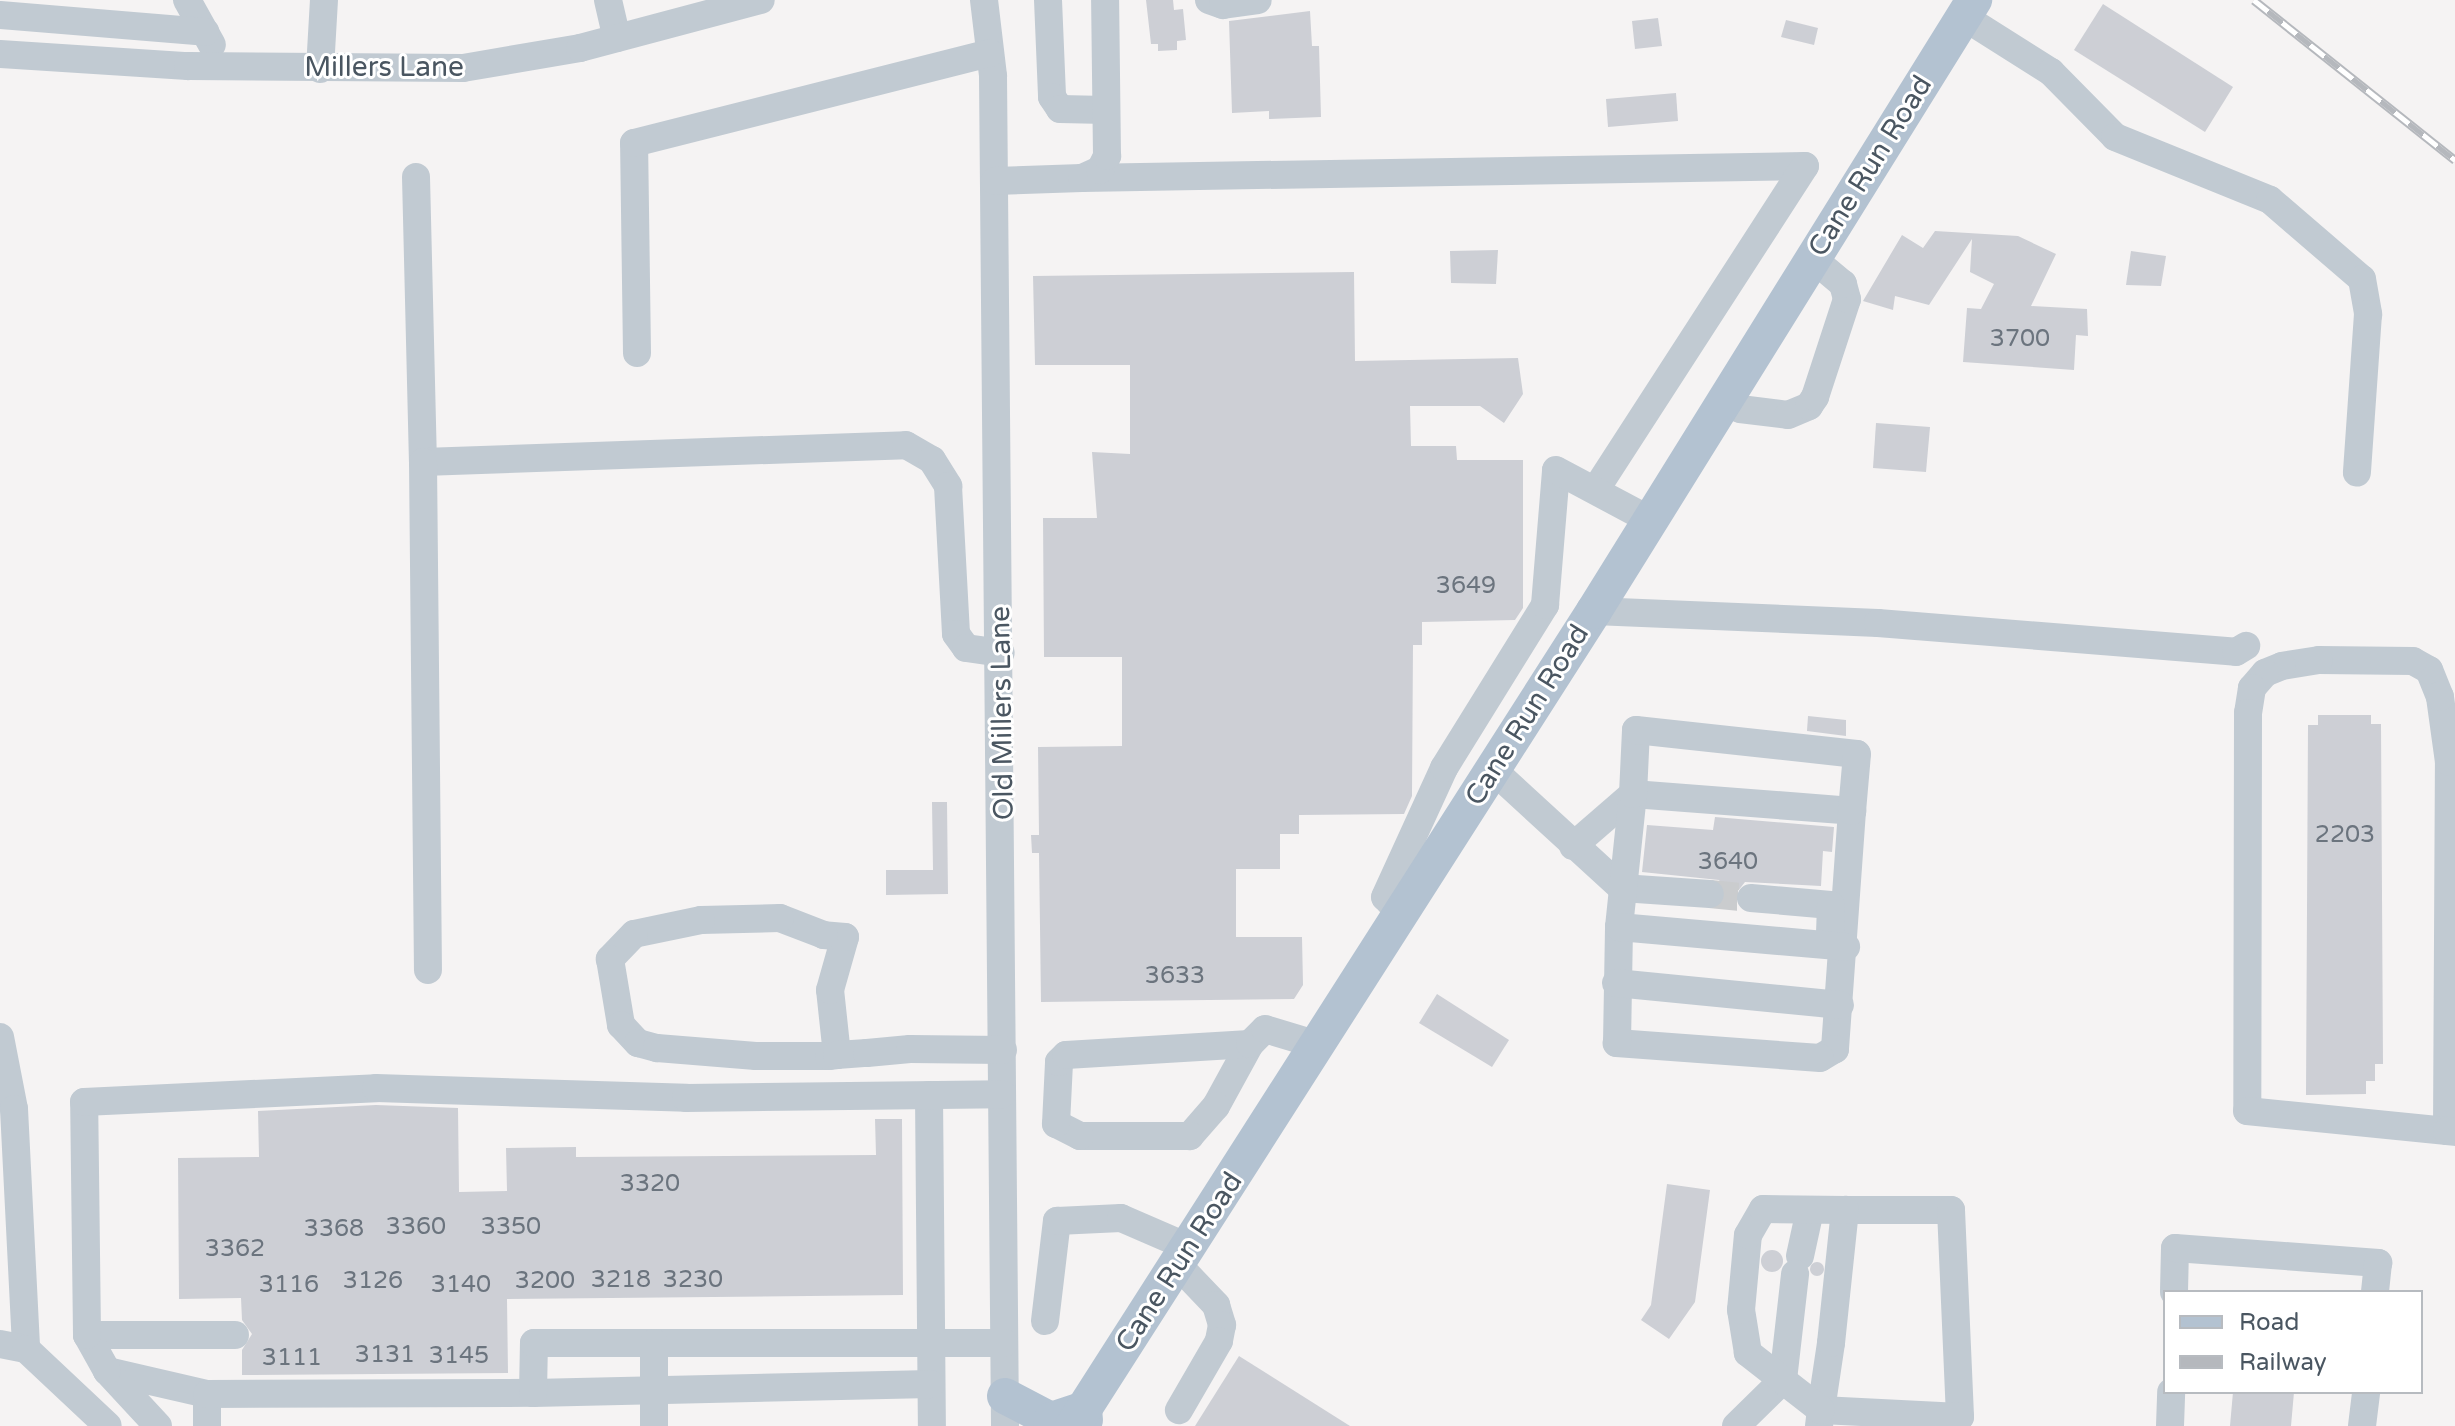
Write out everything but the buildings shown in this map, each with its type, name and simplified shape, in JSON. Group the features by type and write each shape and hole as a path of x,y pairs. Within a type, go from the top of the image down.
{"main road":[{"name":"Cane Run Road","path":"1080,1420 1594,611 1969,8"},
{"path":"1005,1411 1051,1420 1080,1420"}],"street":[{"path":"187,0 224,66"},
{"path":"320,69 324,0"},
{"path":"608,0 617,38"},
{"name":"Millers Lane","path":"0,54 320,69 463,68 526,60 761,0"},
{"name":"Old Millers Lane","path":"984,0 990,53 995,181 1005,1411"},
{"path":"1048,0 1052,97 1060,109 1106,110"},
{"path":"1082,178 1100,170 1107,156 1105,0"},
{"path":"1209,0 1223,5 1258,0"},
{"path":"1969,8 2051,72 2115,137 2270,200 2362,279 2368,314 2357,473"},
{"path":"0,15 205,32"},
{"path":"637,353 634,143 990,53"},
{"path":"995,181 1805,166 1597,488"},
{"path":"416,177 423,462 428,970"},
{"path":"1724,400 1740,409 1788,415 1809,406 1815,397 1847,299 1843,284 1812,258"},
{"path":"423,462 906,445 932,460 948,486 956,634 966,648 1001,653"},
{"path":"1401,914 1385,897 1444,768 1545,605 1556,470 1597,488 1650,520"},
{"path":"1594,611 1878,623 2236,652 2246,646"},
{"path":"2319,660 2413,661 2429,670 2440,697 2449,762 2451,1131 2247,1111 2248,713 2252,688 2265,673 2282,666 2319,660"},
{"path":"1751,898 1831,905 1838,946 1840,1005 1835,1049 1820,1058 1617,1043 1619,927 1633,794 1636,730 1857,754 1838,946"},
{"path":"1493,770 1622,888 1710,894"},
{"path":"1573,846 1633,794 1852,811"},
{"path":"837,1055 830,990 845,937 824,935 780,918 701,920 634,934 610,959 621,1025 638,1043 695,1054 837,1055 1003,1050"},
{"path":"1619,927 1838,946"},
{"path":"1616,983 1840,1005"},
{"path":"1250,1044 1066,1055 1059,1062 1056,1124 1080,1136 1190,1136 1216,1106 1258,1033 1278,1029 1318,1045"},
{"path":"0,1037 7,1109 13,1346 108,1426"},
{"path":"158,1426 107,1371 87,1335 84,1102 376,1088 686,1098 1002,1094"},
{"path":"929,1095 932,1426"},
{"path":"1763,1209 1810,1210 1951,1210 1960,1421 1820,1418 1783,1380 1748,1353 1741,1310 1748,1235 1763,1209"},
{"path":"1736,1426 1783,1380 1798,1265 1810,1210"},
{"path":"1820,1418 1845,1210"},
{"path":"1045,1321 1057,1221 1121,1218 1183,1255 1216,1305 1222,1325 1219,1341 1179,1410"},
{"path":"2174,1290 2175,1248 2378,1263 2375,1290"},
{"path":"87,1335 235,1335"},
{"path":"533,1393 534,1343 1004,1343"},
{"path":"654,1343 654,1426"},
{"path":"107,1371 207,1394 533,1393 931,1384"},
{"path":"207,1394 207,1426"},
{"path":"2170,1426 2171,1394"},
{"path":"2362,1426 2366,1394"}],"tunnel":[{"path":"1710,894 1751,898"}],"railway":[{"path":"2254,0 2455,160"}]}
